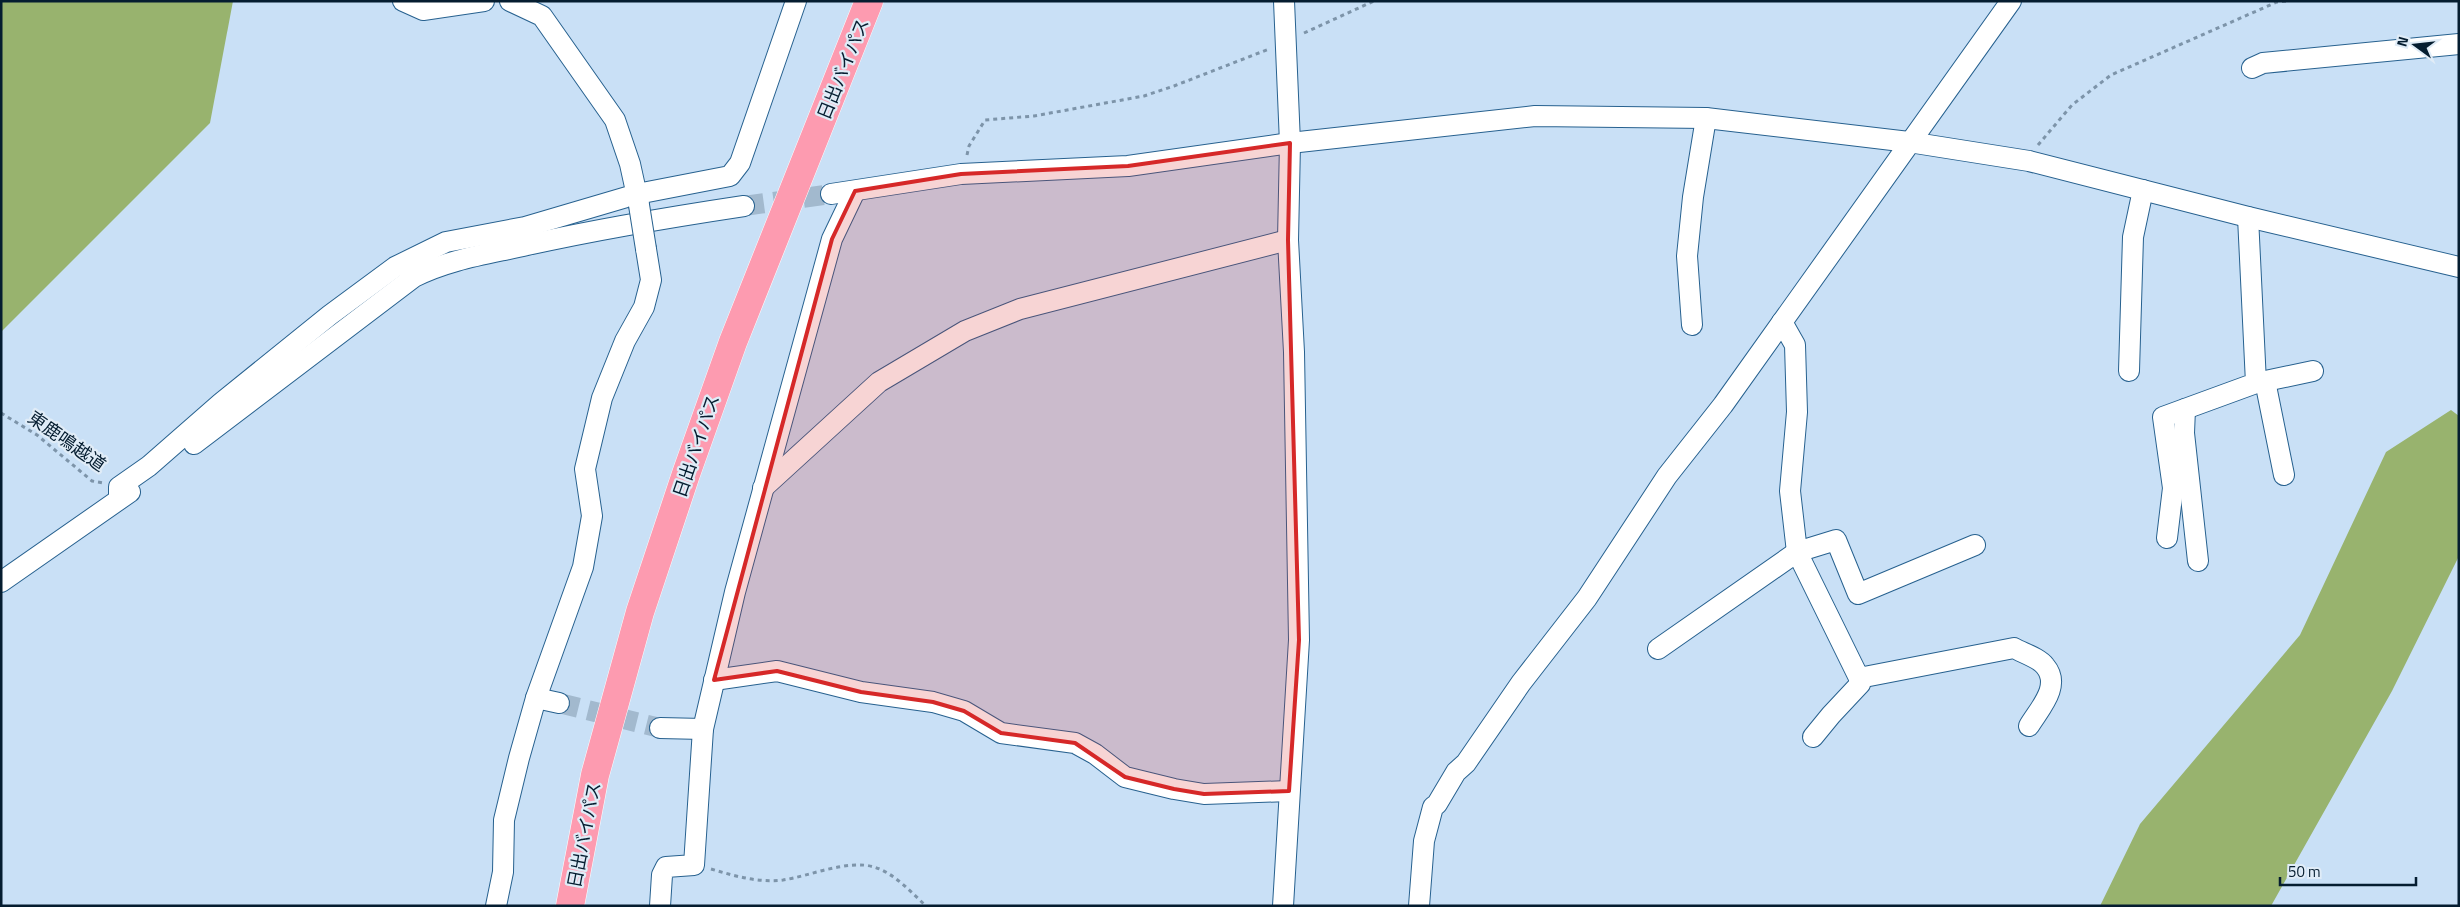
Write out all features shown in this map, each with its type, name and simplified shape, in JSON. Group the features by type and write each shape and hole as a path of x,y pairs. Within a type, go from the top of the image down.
{"highway":[{"name":"日出バイパス","path":"570,906 595,775 640,612 733,342 870,1"}],"street":[{"path":"404,1 423,10 484,1"},
{"path":"496,906 503,872 504,820 536,698 583,568 592,516 585,469 602,398 625,341 644,307 651,280 630,164 615,120 542,16 510,1"},
{"path":"1,582 119,493 221,403 330,314 395,267 446,242 525,227 730,176 740,163 796,1"},
{"path":"1283,906 1299,640 1294,352 1288,240 1290,143 1284,42 1284,1"},
{"path":"1419,906 1424,841 1433,807 1438,804 1456,772 1466,762 1521,683 1587,598 1667,476 1723,405 2009,2"},
{"path":"2252,68 2263,63 2459,44"},
{"path":"831,194 961,174 1128,166 1290,143 1535,116 1706,118 1909,142 2029,161 2248,217 2459,267"},
{"path":"1692,324 1687,256 1693,197 1706,118"},
{"path":"2129,371 2133,237 2143,190"},
{"path":"660,906 662,875 666,867 694,865 703,729 714,680 762,488 785,416 832,239 855,191"},
{"path":"119,493 167,465 414,277 435,267 470,257 617,225 744,206"},
{"path":"2248,217 2261,382 2284,475"},
{"path":"762,488 879,382 965,330 1020,309 1288,240"},
{"path":"1782,322 1795,345 1797,412 1790,491 1797,552 1860,684 1830,714 1813,738"},
{"path":"2167,538 2173,488 2163,417 2261,382 2313,371"},
{"path":"2185,409 2184,433 2198,561"},
{"path":"1658,649 1797,552 1836,540 1858,594 1975,545"},
{"path":"1858,678 2014,648 2045,666 2052,681 2050,692 2028,726"},
{"path":"714,680 777,672 861,692 941,704 964,711 1002,733 1075,743 1095,754 1125,777 1174,789 1204,794 1289,791"},
{"path":"536,698 559,703"},
{"path":"660,728 703,729"}],"path":[{"path":"961,174 969,146 985,120 1034,116 1144,96 1243,60 1374,1"},
{"path":"2029,161 2042,138 2072,105 2111,75 2277,2 2289,1"},
{"name":"東鹿鳴越道","path":"1,413 38,435 92,480 119,493"},
{"path":"694,865 755,881 783,880 856,865 874,867 895,878 926,906"}],"highlighted area":[{"path":"1290,143 1288,240 1299,640 1289,791 1204,794 1174,789 1125,777 1075,743 1001,733 964,711 933,702 861,692 777,671 714,680 832,239 855,191 961,174 1128,166"}],"green space":[{"path":"1,1 233,1 210,123 1,332"},
{"path":"2451,410 2459,416 2459,556 2392,691 2271,906 2100,906 2140,824 2300,635 2386,452"}],"tunnel":[{"path":"744,206 831,194"},
{"path":"559,703 660,728"}]}
